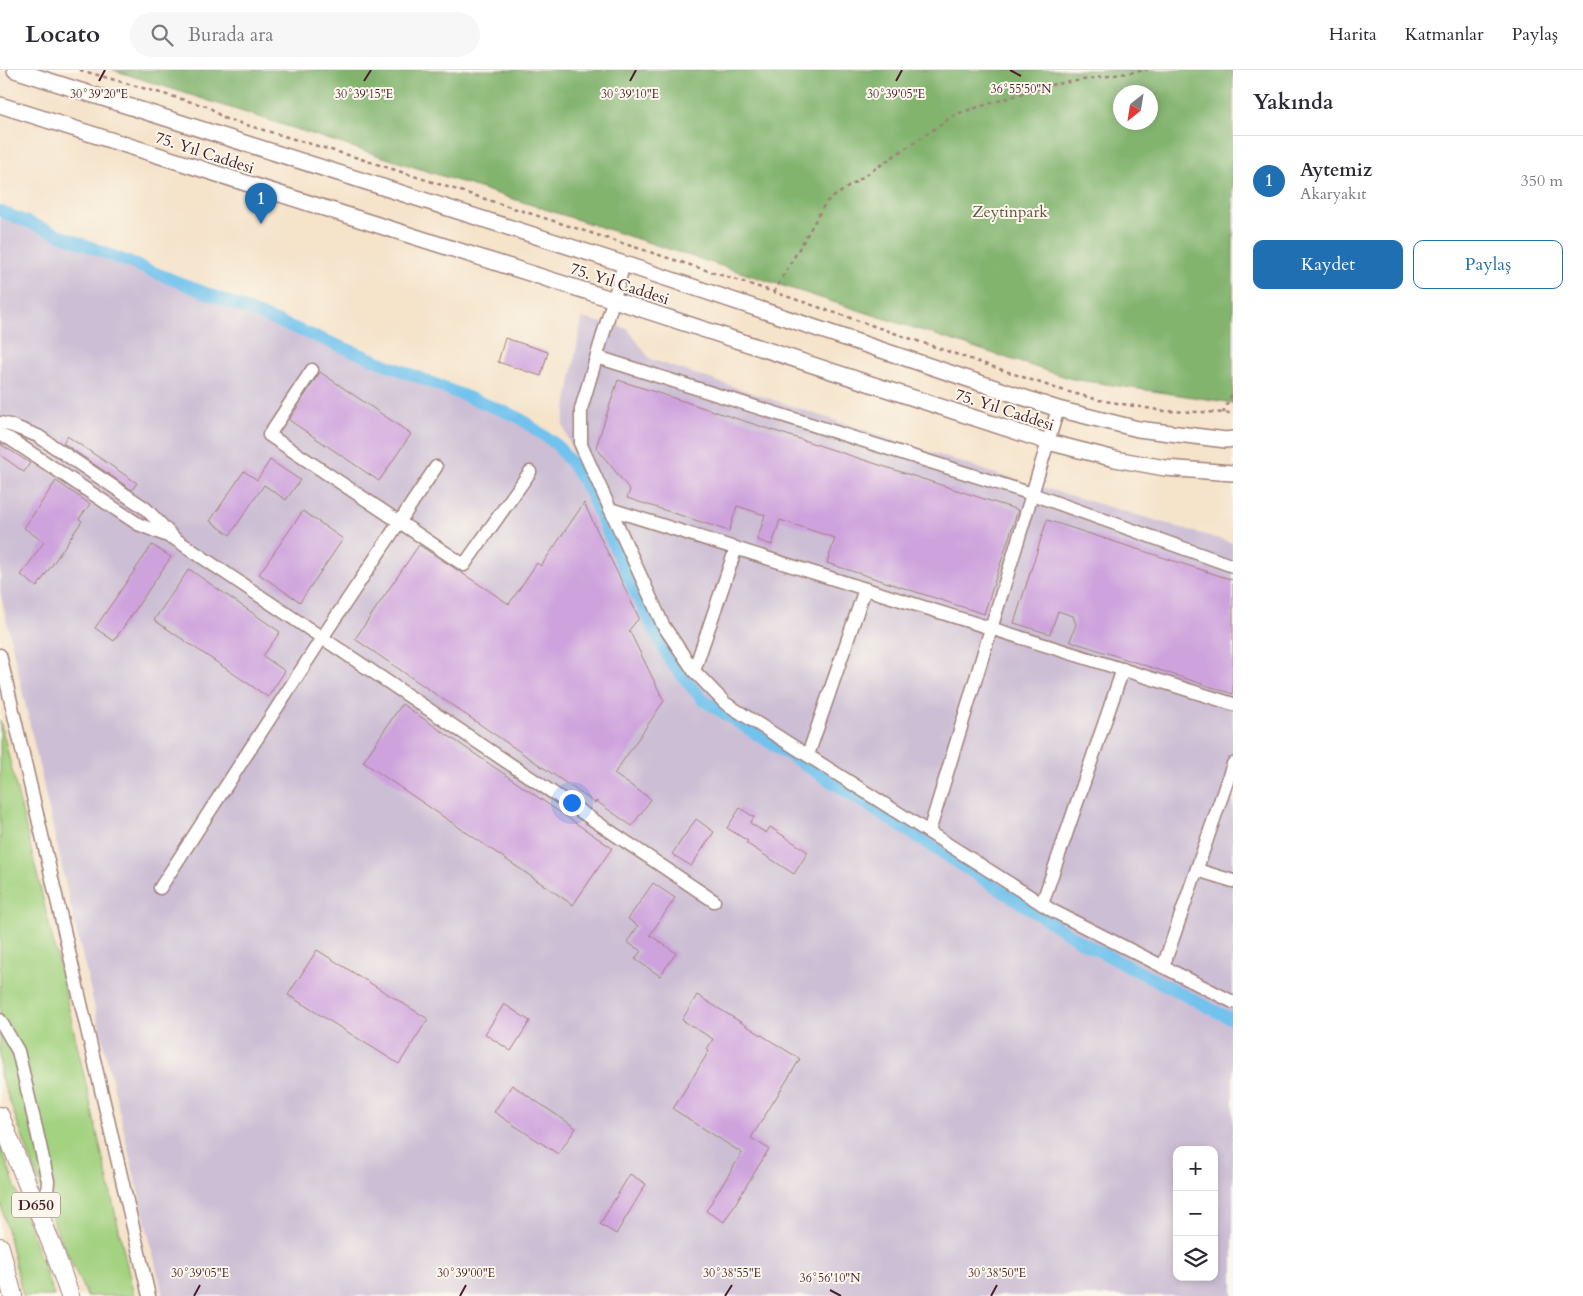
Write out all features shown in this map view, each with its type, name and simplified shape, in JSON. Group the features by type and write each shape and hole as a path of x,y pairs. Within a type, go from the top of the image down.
{"highway":[{"name":"D650","path":"0,1116 55,1253 70,1296"},
{"path":"0,1248 13,1296"},
{"path":"55,1253 65,1261 81,1296"}],"main road":[{"name":"75. Yıl Caddesi","path":"15,70 624,264 1058,409 1138,429 1233,439"},
{"name":"75. Yıl Caddesi","path":"0,105 614,300 1048,442 1115,459 1165,468 1233,472"}],"street":[{"path":"624,264 581,409 581,445 664,625 694,671 725,703 1042,904 1233,1002"},
{"path":"597,357 1032,494 1233,566"},
{"path":"312,370 269,435 464,565 530,472"},
{"path":"929,832 1058,409"},
{"path":"175,538 138,524 10,439 0,428 10,425 38,436 146,508 175,538 714,901"},
{"path":"160,888 436,466"},
{"path":"610,509 1233,704"},
{"path":"694,671 736,548"},
{"path":"808,754 865,588"},
{"path":"0,655 149,1296"},
{"path":"1042,904 1123,669"},
{"path":"1163,967 1197,870 1227,798 1233,764"},
{"path":"1197,870 1233,881"},
{"path":"0,1020 13,1039 18,1051 38,1132 48,1181 44,1227"}],"path":[{"path":"80,70 209,107 223,118 358,158 774,292 1074,393 1099,400 1164,411 1233,413"},
{"path":"774,292 826,202 956,114 1050,85 1147,70"},
{"path":"1223,412 1233,391"}],"shaded area":[{"path":"0,209 538,428 576,462 563,424 582,318 628,329 650,359 993,473 1233,543 1233,1296 163,1296 66,886 0,591"}],"green space":[{"name":"Zeytinpark","path":"113,70 1233,70 1233,403 1072,379"},
{"path":"0,720 61,974 134,1296 87,1296 57,1231 0,1075"},
{"path":"0,1144 54,1296 23,1296 0,1200"}],"building":[{"path":"505,338 548,352 541,376 498,362"},
{"path":"320,372 411,434 379,481 289,420"},
{"path":"618,380 1018,510 984,614 827,563 835,538 780,520 772,545 757,540 765,515 737,506 729,531 627,498 630,490 596,447"},
{"path":"67,436 137,483 132,490 63,443"},
{"path":"0,444 30,463 24,472 0,455"},
{"path":"270,460 300,480 286,500 264,485 230,535 210,521 244,471 257,480"},
{"path":"56,481 90,504 79,519 82,521 37,587 21,575 44,542 24,528"},
{"path":"584,503 639,618 629,630 664,701 614,774 651,799 632,826 596,801 595,803 355,639 419,545 509,604 537,563 541,566"},
{"path":"303,511 343,539 300,602 259,574"},
{"path":"1047,520 1233,580 1233,694 1070,641 1076,624 1073,616 1058,611 1050,634 1014,623"},
{"path":"152,545 171,557 114,641 95,628"},
{"path":"189,569 280,632 263,656 285,671 268,697 154,620"},
{"path":"402,704 612,848 573,905 363,762"},
{"path":"740,808 754,817 750,823 766,833 770,827 808,852 794,874 746,843 748,841 727,828"},
{"path":"696,819 714,832 691,866 672,854"},
{"path":"653,883 675,898 650,935 676,953 660,976 635,959 641,951 627,942 638,926 628,919"},
{"path":"317,950 428,1019 399,1064 288,995"},
{"path":"697,995 800,1059 751,1138 769,1149 724,1222 706,1211 742,1153 673,1109 709,1051 707,1049 713,1039 682,1020"},
{"path":"504,1004 530,1021 511,1051 485,1034"},
{"path":"512,1085 576,1128 558,1154 494,1112"},
{"path":"630,1174 646,1184 616,1234 600,1224"}],"waterway":[{"path":"0,211 518,417 557,445 574,467 588,489 640,603 671,663 703,700 1083,943 1233,1020"}],"place":[{"name":"Aytemiz","path":"261,224"}]}
